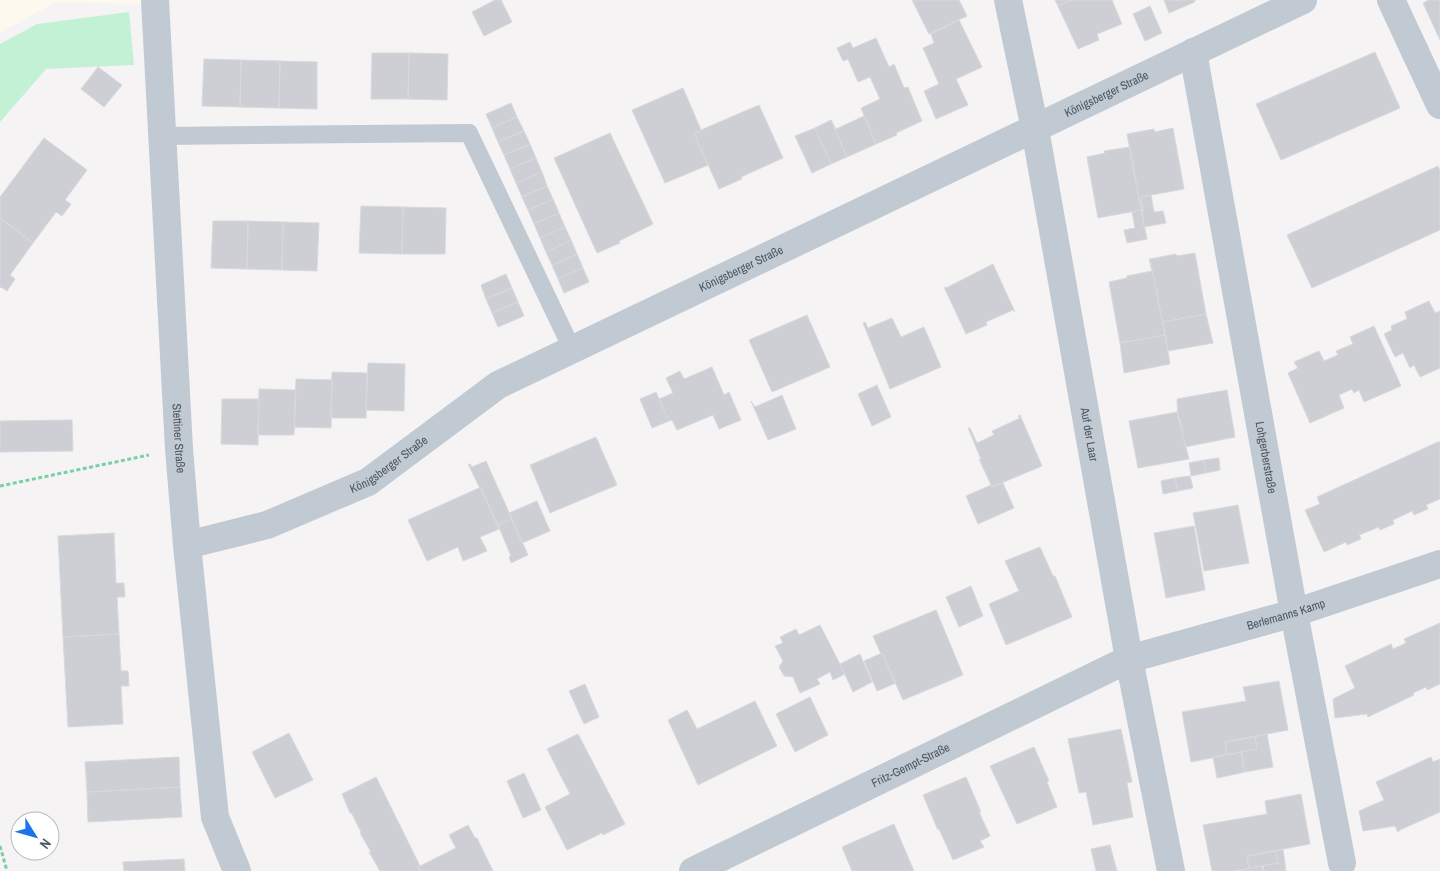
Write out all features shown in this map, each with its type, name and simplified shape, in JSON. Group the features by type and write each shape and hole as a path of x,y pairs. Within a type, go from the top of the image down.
{"street":[{"name":"Stettiner Straße","path":"155,0 179,449 187,545 215,817 237,871"},
{"name":"Auf der Laar","path":"1008,0 1034,129 1129,659 1171,871"},
{"name":"Königsberger Straße","path":"187,545 267,525 368,482 498,384 1303,0"},
{"path":"1391,0 1440,105"},
{"name":"Lohgerberstraße","path":"1193,52 1294,613 1342,863"},
{"name":"Berlemanns Kamp","path":"1129,659 1294,613 1440,564"},
{"name":"Fritz-Gempt-Straße","path":"693,871 1129,659"}],"lane":[{"path":"162,136 470,132 572,349"}],"path":[{"path":"0,486 179,449"},
{"path":"0,846 7,871"}],"shaded area":[{"path":"0,0 150,0 150,4 56,2 0,33"}],"green space":[{"path":"129,12 134,65 46,69 0,122 0,44 37,24"}],"building":[{"path":"495,0 501,0 512,22 484,36 472,12"},
{"path":"912,0 959,0 967,16 929,34"},
{"path":"1055,0 1072,0 1058,6"},
{"path":"1072,0 1112,0 1122,24 1097,34 1099,40 1078,49 1058,6"},
{"path":"1164,0 1196,0 1169,13"},
{"path":"1429,0 1440,0 1440,40 1423,3"},
{"path":"1150,6 1162,33 1145,41 1133,14"},
{"path":"959,20 982,67 956,79 968,105 936,119 924,91 939,84 923,48 934,43 931,34"},
{"path":"876,38 889,67 894,64 904,88 908,87 922,121 876,144 861,108 880,99 870,77 858,82 848,59 843,61 837,48 850,42 853,48"},
{"path":"1375,52 1400,108 1281,160 1256,104"},
{"path":"372,53 409,53 408,99 371,99"},
{"path":"409,53 448,54 447,100 408,99"},
{"path":"204,59 241,60 240,107 202,106"},
{"path":"241,60 280,61 279,108 240,107"},
{"path":"280,61 317,62 317,109 279,108"},
{"path":"98,67 122,85 104,107 81,89"},
{"path":"683,88 701,130 694,133 708,165 665,183 632,110"},
{"path":"511,103 517,117 492,128 486,114"},
{"path":"759,105 783,158 719,189 694,133"},
{"path":"864,116 876,144 847,157 831,120 836,129"},
{"path":"517,117 524,131 498,142 492,128"},
{"path":"831,120 847,157 831,164 815,128"},
{"path":"815,128 831,164 812,173 795,136"},
{"path":"1173,128 1184,189 1141,197 1144,210 1141,210 1127,134 1154,129 1155,132"},
{"path":"524,131 530,144 504,155 498,142"},
{"path":"610,133 653,224 619,241 620,243 597,253 554,158"},
{"path":"44,138 87,170 65,200 71,204 62,216 56,212 33,243 0,218 0,197"},
{"path":"530,144 536,158 510,169 504,155"},
{"path":"1130,147 1141,210 1098,218 1087,157 1105,153 1104,151"},
{"path":"536,158 542,172 516,183 510,169"},
{"path":"1438,166 1440,171 1440,230 1312,288 1287,235"},
{"path":"542,172 547,186 522,197 516,183"},
{"path":"547,186 553,199 528,210 522,197"},
{"path":"1151,195 1154,212 1163,211 1166,223 1144,227 1141,197"},
{"path":"553,199 559,213 534,224 528,210"},
{"path":"361,206 403,207 402,254 359,253"},
{"path":"403,207 446,208 445,254 402,254"},
{"path":"1141,210 1147,239 1127,243 1124,230 1135,228 1132,212"},
{"path":"559,213 565,227 540,238 534,224"},
{"path":"0,218 33,243 10,275 15,279 7,291 0,288"},
{"path":"213,221 248,221 247,269 211,268"},
{"path":"248,221 283,222 282,270 247,269"},
{"path":"283,222 319,223 317,271 282,270"},
{"path":"565,227 571,240 546,252 540,238"},
{"path":"571,240 577,254 552,265 546,252"},
{"path":"1195,253 1206,314 1163,322 1165,335 1150,259 1176,254 1177,256"},
{"path":"577,254 583,268 558,279 552,265"},
{"path":"1150,259 1165,335 1120,343 1109,282 1152,271"},
{"path":"993,264 1015,312 1013,310 986,322 987,325 966,334 944,287 946,288"},
{"path":"583,268 589,282 564,293 558,279"},
{"path":"506,274 512,288 486,299 481,285"},
{"path":"512,288 518,302 492,313 486,299"},
{"path":"1429,301 1435,313 1440,311 1440,368 1420,377 1414,365 1410,368 1403,353 1395,357 1384,334 1392,330 1391,326 1407,319 1405,312"},
{"path":"518,302 524,316 498,327 492,313"},
{"path":"1206,314 1213,343 1168,351 1163,322"},
{"path":"807,315 830,367 772,392 749,340"},
{"path":"892,318 901,337 924,327 941,367 890,389 863,323 865,322 868,328"},
{"path":"1374,326 1401,386 1364,402 1359,390 1354,393 1352,389 1339,395 1344,408 1310,423 1288,373 1298,368 1294,362 1319,351 1324,361 1338,355 1336,351 1353,344 1350,337"},
{"path":"1165,335 1170,364 1124,373 1120,343"},
{"path":"368,363 405,364 404,411 366,410"},
{"path":"712,367 724,395 729,392 741,420 719,429 713,415 677,430 672,420 669,421 659,399 673,393 666,378 680,371 684,379"},
{"path":"332,372 367,373 366,418 331,418"},
{"path":"296,379 332,380 331,428 294,427"},
{"path":"877,385 891,417 872,426 858,394"},
{"path":"259,389 296,390 294,435 258,435"},
{"path":"1227,390 1235,437 1185,447 1180,419 1178,419 1177,399"},
{"path":"656,392 669,421 652,428 640,399"},
{"path":"782,395 796,429 768,440 751,401 755,407"},
{"path":"222,399 259,399 258,445 221,444"},
{"path":"1177,412 1189,459 1138,468 1129,421"},
{"path":"1020,415 1042,466 992,487 968,428 970,428 977,443 994,435 992,431 1020,418 1018,416"},
{"path":"72,420 73,451 0,452 0,421"},
{"path":"596,437 617,485 550,513 530,465"},
{"path":"1440,442 1440,499 1426,505 1428,509 1414,515 1412,511 1393,520 1394,524 1380,530 1379,527 1359,535 1361,539 1347,545 1346,542 1324,552 1305,510 1320,504 1317,497"},
{"path":"1219,458 1220,470 1206,473 1204,460"},
{"path":"1204,460 1206,473 1191,476 1189,463"},
{"path":"486,461 512,519 498,525 468,464 472,467"},
{"path":"1190,476 1193,488 1178,491 1175,478"},
{"path":"1175,478 1178,491 1163,494 1161,481"},
{"path":"1003,483 1014,508 978,524 966,496 991,485 992,487"},
{"path":"481,487 499,529 480,537 487,551 463,561 458,547 427,561 408,520"},
{"path":"537,501 550,531 522,543 509,513"},
{"path":"1238,505 1249,563 1204,571 1193,513"},
{"path":"512,519 528,555 511,563 509,557 511,556 498,525"},
{"path":"1194,526 1205,590 1166,598 1154,533"},
{"path":"114,533 116,583 124,583 125,597 117,597 119,634 63,637 58,536"},
{"path":"1040,547 1053,576 1055,576 1072,617 1006,645 989,604 1019,591 1005,561"},
{"path":"971,586 983,616 959,627 946,597"},
{"path":"936,610 963,675 903,700 873,636"},
{"path":"1440,623 1440,684 1427,690 1426,687 1413,693 1414,695 1368,717 1367,714 1335,718 1333,699 1355,688 1345,666 1391,644 1393,649 1406,643 1404,639"},
{"path":"820,625 845,674 833,680 830,672 817,679 820,684 800,693 793,677 784,676 779,667 783,661 775,646 783,643 780,637 796,629 799,635"},
{"path":"119,634 121,671 128,671 129,686 121,686 123,724 68,727 63,637"},
{"path":"882,653 896,683 877,691 864,661"},
{"path":"860,654 872,682 853,692 840,664"},
{"path":"1279,681 1288,730 1225,742 1227,755 1191,762 1182,712 1246,701 1243,687"},
{"path":"585,684 599,717 584,724 569,691"},
{"path":"810,697 828,735 795,752 776,714"},
{"path":"755,701 777,746 698,785 668,720 687,710 697,729"},
{"path":"1121,729 1132,782 1127,783 1133,817 1093,825 1086,792 1079,793 1068,739"},
{"path":"289,733 313,780 275,798 252,752"},
{"path":"578,734 625,824 567,850 545,807 570,794 547,749"},
{"path":"1267,734 1273,767 1245,772 1241,752 1257,749 1255,737"},
{"path":"1255,737 1257,749 1227,755 1225,742"},
{"path":"1034,747 1049,781 1047,782 1057,807 1017,824 990,766"},
{"path":"1241,752 1245,772 1217,778 1213,757"},
{"path":"179,757 180,787 87,792 85,762"},
{"path":"1431,757 1433,762 1440,759 1440,812 1398,832 1395,826 1363,831 1359,811 1384,800 1376,782"},
{"path":"524,773 541,810 523,818 507,781"},
{"path":"376,777 420,866 418,867 420,871 380,871 350,813 342,794"},
{"path":"966,777 990,836 980,841 984,847 953,860 923,795"},
{"path":"180,787 182,817 88,822 87,792"},
{"path":"1301,794 1310,844 1247,856 1249,868 1235,871 1212,871 1203,825 1267,814 1265,801"},
{"path":"894,824 914,871 852,871 842,847"},
{"path":"468,825 475,838 477,838 493,871 420,871 418,867 456,848 449,835"},
{"path":"1110,845 1117,871 1096,871 1091,849"},
{"path":"1283,849 1286,871 1264,871 1263,866 1278,863 1276,851"},
{"path":"1276,851 1278,863 1249,868 1247,856"},
{"path":"184,859 185,871 124,871 123,862"},
{"path":"1262,866 1263,871 1240,871 1240,870"}]}
